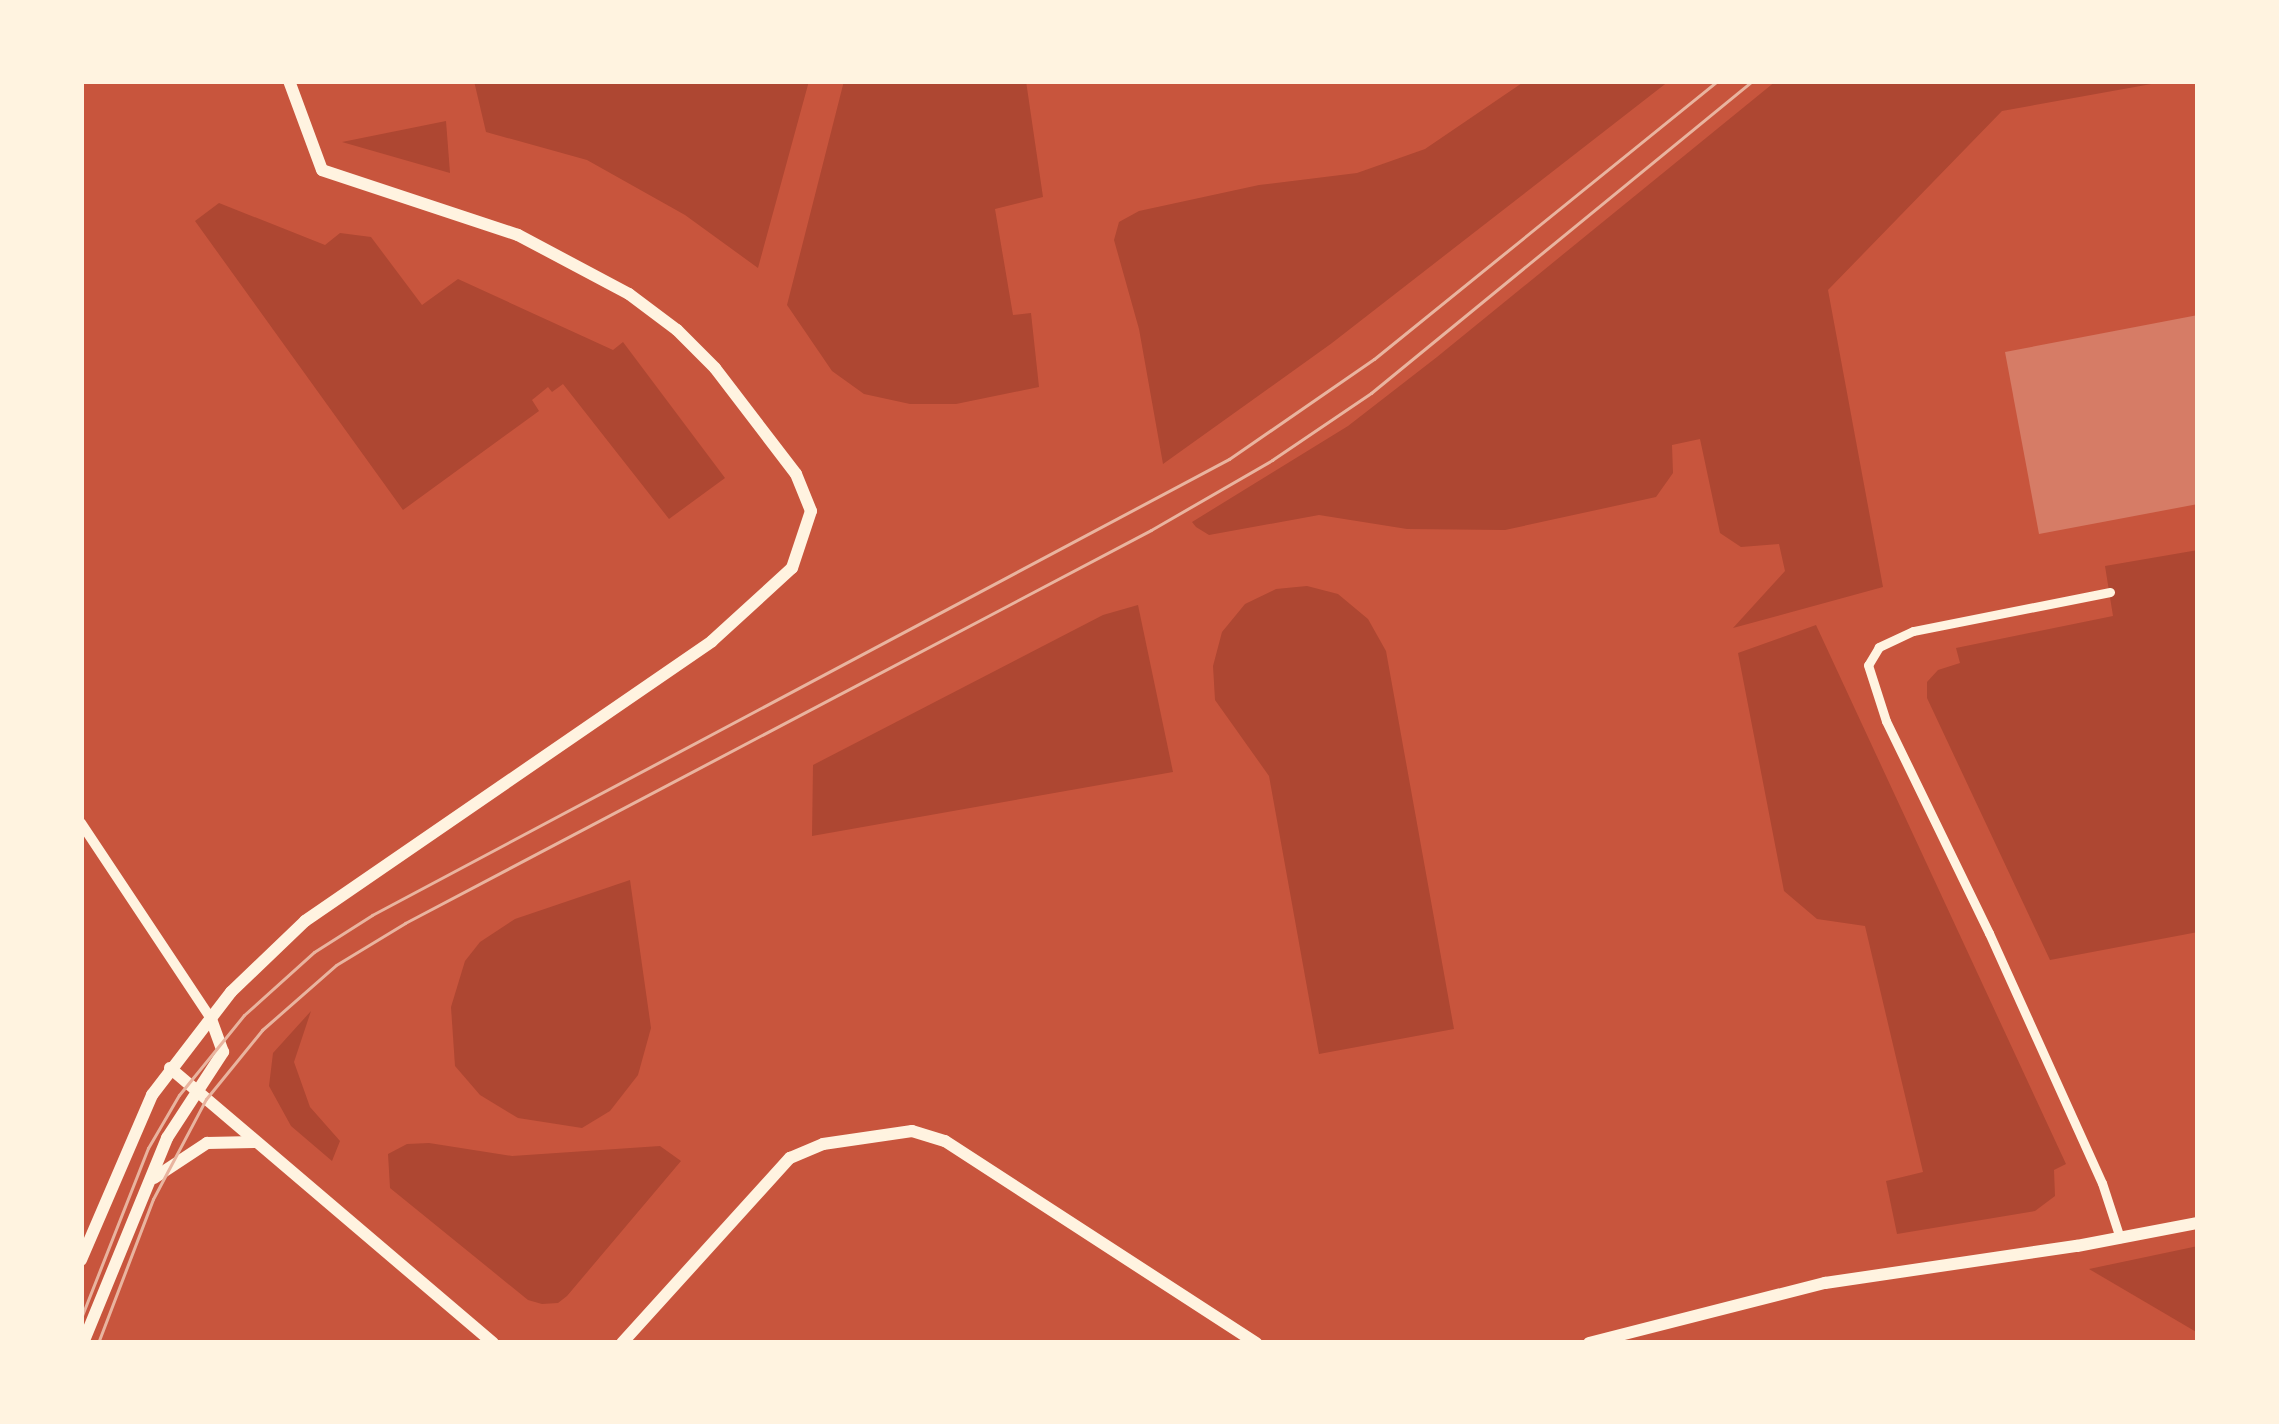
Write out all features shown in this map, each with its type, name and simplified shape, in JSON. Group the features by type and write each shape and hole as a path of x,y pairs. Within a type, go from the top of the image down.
{"street":[{"path":"81,1261 129,1140 170,1068 210,1017 305,921 712,641 791,568 811,511 796,474 715,368 629,294 574,262 485,221 322,170 289,81"},
{"path":"81,823 210,1017 223,1052 196,1091 146,1188 83,1343"},
{"path":"170,1068 493,1343"},
{"path":"622,1343 776,1169 823,1144 885,1133 930,1133 1256,1343"},
{"path":"146,1188 170,1164 207,1143 236,1139 265,1149"},
{"path":"1589,1343 1842,1279 2198,1223"}],"lane":[{"path":"2110,592 1912,631 1879,647 1868,665 1886,721 1989,933 2102,1183 2120,1238"}],"shaded area":[{"path":"474,81 809,81 758,268 685,215 587,160 486,132"},
{"path":"844,81 1026,81 1043,197 995,209 1013,315 1031,313 1039,387 956,404 910,404 864,394 832,371 787,305"},
{"path":"1525,81 1669,81 1332,343 1163,464 1139,329 1114,240 1119,222 1139,211 1259,185 1357,173 1425,149"},
{"path":"1776,81 2168,81 2002,111 1828,290 1883,587 1733,628 1785,571 1779,544 1741,547 1720,533 1700,439 1672,445 1673,473 1656,497 1505,530 1407,529 1319,515 1209,535 1192,522 1348,426"},
{"path":"446,121 450,173 342,142"},
{"path":"219,203 325,245 340,233 371,237 422,305 458,279 613,350 623,342 725,478 669,519 563,384 552,392 548,387 532,400 539,411 403,510 195,221"},
{"path":"2198,550 2198,932 2050,960 1927,698 1927,682 1938,670 1960,663 1956,648 2113,616 2105,566"},
{"path":"1307,586 1338,594 1368,619 1386,651 1454,1029 1319,1054 1269,776 1215,700 1213,666 1222,632 1245,604 1276,589"},
{"path":"1138,605 1173,772 812,836 813,765 1103,615"},
{"path":"1816,625 2066,1164 2054,1170 2055,1196 2035,1211 1897,1234 1886,1181 1923,1172 1865,926 1817,919 1784,891 1738,653"},
{"path":"630,880 651,1028 638,1075 610,1111 582,1128 518,1118 480,1095 455,1066 451,1007 465,961 480,942 515,919"},
{"path":"311,1011 294,1062 310,1107 340,1141 332,1161 291,1126 269,1086 273,1053"},
{"path":"407,1144 512,1156 660,1146 681,1161 567,1296 558,1303 542,1304 528,1300 390,1188 388,1154"},
{"path":"2198,1246 2198,1333 2089,1269"}],"building":[{"path":"2198,315 2198,504 2039,534 2005,352"}],"tram line":[{"path":"81,1318 148,1148 179,1095 244,1015 314,952 372,915 1229,459 1374,359 1717,81"},
{"path":"98,1343 153,1199 206,1099 262,1030 336,965 405,923 1151,530 1272,460 1371,393 1752,81"}]}
